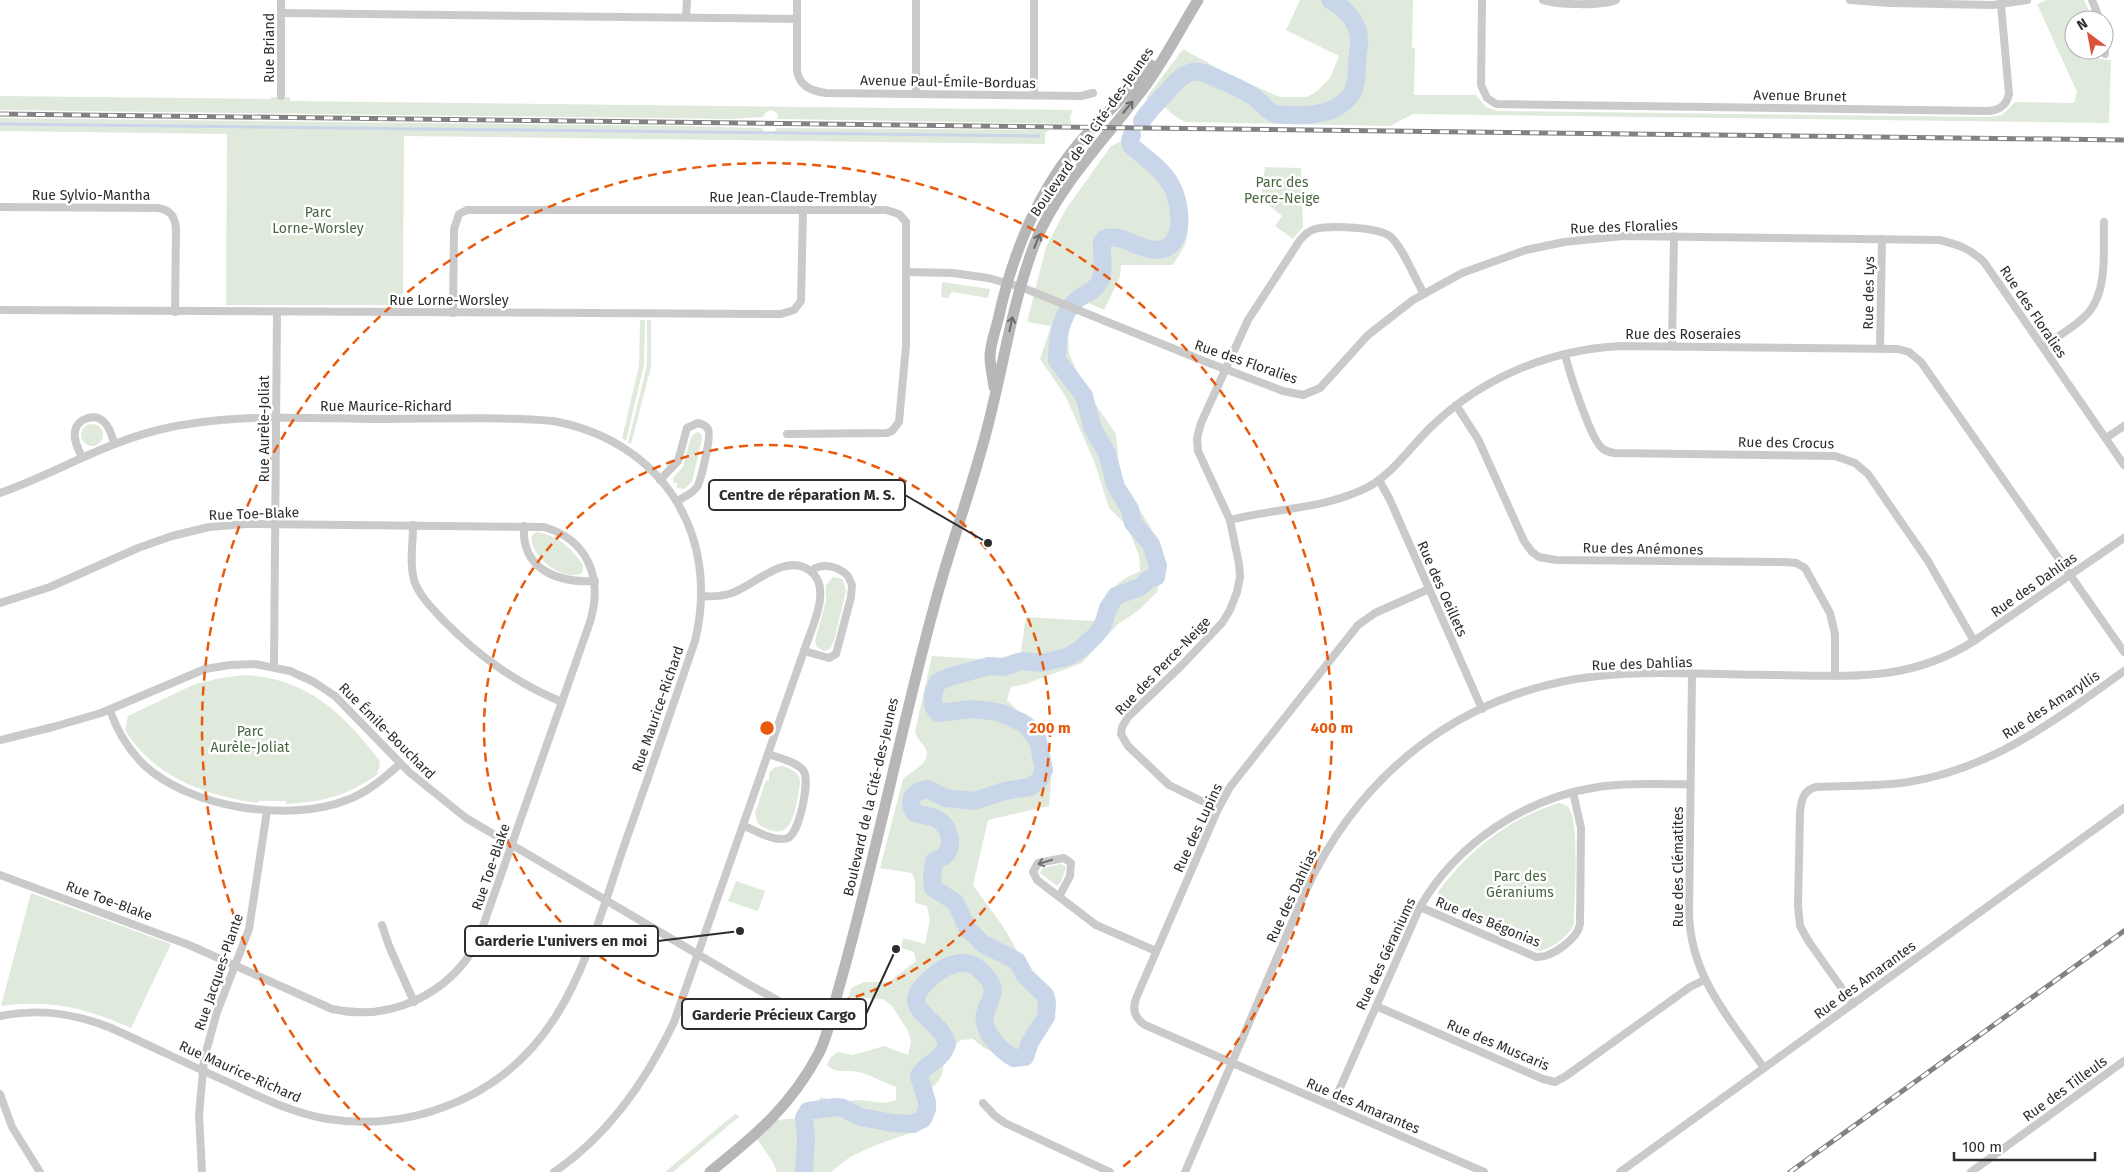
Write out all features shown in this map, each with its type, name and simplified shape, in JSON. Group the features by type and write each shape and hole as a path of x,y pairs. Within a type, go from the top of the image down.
{"main road":[{"name":"Boulevard de la Cité-des-Jeunes","path":"710,1172 754,1137 781,1111 812,1064 829,1029 920,658 983,444 1004,362 1014,310 1036,242 1054,209 1091,154 1146,85 1198,0"},
{"name":"Boulevard de la Cité-des-Jeunes","path":"995,392 990,357 1007,283 1022,237 1035,208 1055,175 1079,143 1131,89 1176,35"}],"street":[{"name":"Rue Briand","path":"281,0 281,96"},
{"path":"686,17 687,0"},
{"path":"281,13 797,19 797,0"},
{"path":"916,0 916,94"},
{"path":"1034,0 1034,95"},
{"name":"Avenue Brunet","path":"1482,0 1482,84 1485,96 1492,102 1506,105 1991,111 2004,106 2010,94 2001,5"},
{"path":"1544,0 1554,2 1605,3 1616,0"},
{"path":"1850,0 1890,4 2001,5 2027,0"},
{"name":"Avenue Paul-Émile-Borduas","path":"797,19 797,72 804,85 814,91 826,93 1085,96 1093,93"},
{"name":"Rue Sylvio-Mantha","path":"0,207 158,208 168,211 174,219 176,229 175,312"},
{"name":"Rue Jean-Claude-Tremblay","path":"453,313 454,228 457,218 466,210 886,210 899,214 906,222 906,346 900,416 896,426 886,433 787,434"},
{"name":"Rue Lorne-Worsley","path":"0,310 787,313 797,308 802,297 803,210"},
{"path":"2043,346 2082,318 2096,300 2102,277 2104,222"},
{"name":"Rue des Perce-Neige","path":"1218,809 1182,792 1163,780 1126,744 1122,738 1121,730 1128,717 1182,665 1228,615 1235,598 1240,573 1230,520 1200,455 1197,442 1201,422 1252,312 1300,240 1310,231 1323,228 1368,229 1384,232 1396,244 1424,294"},
{"path":"1672,345 1674,236"},
{"name":"Rue des Floralies","path":"907,272 953,273 988,278 1021,287 1059,301 1168,348 1290,393 1303,395 1323,385 1351,352 1375,329 1424,294 1476,267 1546,245 1611,237 1674,236 1939,240 1959,245 1970,251 1988,267 2124,465"},
{"name":"Rue des Lys","path":"1880,348 1882,239"},
{"name":"Rue Aurèle-Joliat","path":"274,667 277,418 276,312"},
{"name":"Rue des Roseraies","path":"1230,520 1339,499 1379,480 1392,470 1427,430 1456,405 1505,375 1565,354 1601,347 1672,345 1880,348 1908,352 1921,362 2070,575"},
{"name":"Rue des Crocus","path":"1565,354 1576,390 1596,439 1607,452 1835,456 1855,462 1868,474 1928,561 1974,641"},
{"name":"Rue des Anémones","path":"1456,405 1478,439 1521,536 1535,555 1544,559 1556,560 1785,562 1801,565 1812,578 1833,621 1836,634 1835,676"},
{"path":"82,457 77,446 75,432 80,422 87,418 95,417 102,420 108,426 114,443"},
{"name":"Rue Maurice-Richard","path":"0,493 37,479 114,443 157,430 197,422 277,418 554,421 576,426 611,440 632,453 660,480 677,501 687,523 698,555 702,596 695,641 578,977 563,1006 541,1039 524,1058 504,1075 479,1091 453,1104 406,1118 366,1121 329,1119 280,1105 111,1028 85,1019 44,1012 0,1016"},
{"path":"660,480 678,461 687,428 698,423 706,426 709,431 709,440 698,485 693,491 677,501"},
{"path":"2106,438 2124,426"},
{"name":"Rue des Oeillets","path":"1379,480 1390,500 1482,709"},
{"name":"Rue Toe-Blake","path":"0,603 58,584 138,548 172,536 215,527 276,524 544,526 569,538 586,559 595,581 596,593 593,610 562,702 482,930 471,954 459,970 443,984 414,1002 384,1011 342,1011 309,1000 165,935 0,875"},
{"path":"413,525 414,578 426,602 469,646 487,661 530,688 562,702"},
{"path":"524,526 528,550 535,562 546,572 567,580 595,581"},
{"name":"Rue des Dahlias","path":"1184,1172 1306,890 1337,833 1374,786 1399,762 1432,736 1482,709 1523,692 1571,680 1627,674 1878,675 1912,669 1944,658 1974,641 2124,538"},
{"path":"554,1172 595,1140 617,1116 656,1056 674,1022 804,651 820,596 820,583 811,571 798,565 785,566 734,592 722,596 702,596"},
{"path":"804,651 829,658 836,654 852,591 848,576 837,568 820,566 811,571"},
{"path":"2070,575 2124,652"},
{"name":"Rue des Lupins","path":"1232,1063 1145,1025 1138,1019 1134,1010 1134,1002 1218,809 1234,780 1358,625 1374,613 1429,590"},
{"name":"Rue Émile-Bouchard","path":"0,740 73,722 110,710 205,669 238,664 274,667 307,678 335,696 400,764 444,803 488,833 829,1029"},
{"name":"Rue des Amaryllis","path":"1853,1004 1809,942 1800,926 1798,906 1800,813 1801,800 1804,794 1816,787 1870,786 1910,782 1945,774 1978,763 2028,738 2124,671"},
{"name":"Rue des Clématites","path":"1692,674 1689,922 1694,952 1704,980 1764,1068"},
{"path":"110,710 120,734 134,754 159,776 222,804 267,811 315,808 346,801 372,787 400,764"},
{"path":"744,826 768,836 783,839 791,836 796,828 806,786 806,776 798,766 768,754"},
{"name":"Rue des Géraniums","path":"1332,1106 1420,907 1442,875 1465,850 1487,832 1533,806 1573,792 1619,784 1690,784"},
{"name":"Rue des Bégonias","path":"1420,907 1536,956 1543,957 1550,954 1572,938 1578,932 1580,924 1582,833 1573,792"},
{"name":"Rue des Amarantes","path":"1620,1172 2124,808"},
{"name":"Rue Jacques-Plante","path":"202,1172 199,1115 202,1071 212,1025 252,920 267,811"},
{"path":"1059,897 1070,876 1071,862 1064,858 1038,863 1033,869 1035,878 1059,897 1096,925 1156,951"},
{"path":"382,925 389,946 414,1002"},
{"name":"Rue des Muscaris","path":"1376,1006 1543,1079 1555,1082 1690,987 1704,980"},
{"name":"Rue des Tilleuls","path":"1971,1172 2124,1061"},
{"name":"Rue des Amarantes","path":"1232,1063 1484,1172"},
{"path":"0,1094 12,1127 40,1172"},
{"path":"983,1103 995,1116 1006,1123 1110,1172"}],"green space":[{"path":"1300,0 1413,0 1412,48 1415,48 1414,95 1476,95 1486,107 1498,111 1991,117 2002,115 2015,102 2074,103 2077,92 2037,4 2047,0 2084,0 2088,10 2064,10 2064,60 2111,60 2109,123 1413,114 1390,126 1186,122 1169,111 1156,96 1149,100 1146,98 1183,49 1232,76 1280,97 1307,97 1317,91 1330,78 1339,56 1286,30"},
{"path":"0,96 271,99 271,97 290,97 290,101 1073,110 1070,117 1071,124 778,119 777,113 772,110 766,112 763,117 730,119 0,110"},
{"name":"Parc Lorne-Worsley","path":"0,118 681,126 762,128 765,134 773,135 777,128 1049,130 1045,133 1045,144 404,136 403,305 226,305 227,134 0,131"},
{"path":"1123,140 1145,148 1167,172 1180,190 1187,217 1188,231 1185,245 1173,265 1121,265 1120,277 1104,310 1084,301 1077,301 1068,334 1069,353 1083,386 1116,434 1119,468 1125,486 1160,543 1163,564 1157,592 1138,611 1118,624 1082,663 1026,684 1011,687 1007,700 1036,730 1050,757 1049,806 988,820 973,885 1000,922 1024,961 1049,990 1054,1004 1053,1016 1050,1024 1039,1038 1031,1053 1025,1059 1018,1062 1013,1062 1003,1055 984,1048 973,1039 961,1040 944,1054 942,1074 928,1094 927,1098 931,1113 925,1128 876,1145 850,1157 831,1172 777,1172 773,1162 757,1139 777,1120 799,1118 813,1108 821,1097 836,1102 858,1100 885,1103 896,1100 896,1087 862,1073 837,1071 827,1065 831,1057 838,1052 853,1055 884,1046 908,1055 911,1042 908,1031 892,1006 883,999 849,997 851,988 864,982 889,982 916,961 914,952 901,948 903,938 925,944 930,920 927,906 915,903 915,881 912,873 880,868 903,779 922,765 927,756 915,731 932,656 1012,661 1020,657 1026,617 1094,621 1114,587 1140,571 1139,556 1127,526 1109,508 1095,464 1066,397 1040,359 1051,326 1027,322 1046,247 1066,209 1111,146"},
{"name":"Parc des Perce-Neige","path":"1265,167 1301,168 1303,227 1293,239 1275,226 1282,216 1261,199"},
{"path":"942,282 990,289 988,298 952,292 948,298 941,297"},
{"path":"640,320 645,320 644,365 626,441 622,438 639,366"},
{"path":"647,320 651,320 651,367 631,444 628,443 647,365"},
{"path":"92,424 100,427 103,435 100,443 92,446 84,443 81,435 84,427"},
{"path":"697,432 701,434 702,439 692,482 684,489 678,488 676,482 674,484 673,478 683,467 691,437"},
{"path":"537,532 552,536 570,548 583,566 583,572 576,575 567,575 549,566 535,551 532,543 532,535"},
{"path":"833,577 843,579 846,591 834,641 830,649 824,651 817,647 815,641 826,601 826,585"},
{"name":"Parc Aurèle-Joliat","path":"245,675 287,683 322,701 351,727 379,760 378,774 345,793 312,802 286,804 286,801 258,801 258,803 239,800 201,789 183,782 166,772 137,746 125,730 128,716 195,684"},
{"path":"783,766 795,772 800,780 794,814 786,828 779,831 770,830 758,824 755,813 766,780 769,781 769,773 775,767"},
{"name":"Parc des Géraniums","path":"1559,803 1568,807 1572,816 1575,845 1574,923 1569,932 1560,941 1549,948 1539,951 1439,907 1436,898 1439,891 1463,862 1477,849 1508,826 1524,817"},
{"path":"1061,864 1066,867 1061,882 1057,886 1040,873 1043,868"},
{"path":"736,881 765,891 758,911 728,901"},
{"path":"31,893 171,944 131,1028 99,1015 68,1007 36,1004 1,1006"},
{"path":"735,1114 740,1116 673,1172 665,1172"}],"waterway":[{"path":"1142,121 1177,80 1192,72 1204,73 1236,87 1254,97 1276,114 1318,114 1340,105 1353,92 1359,38 1352,18 1330,0"},
{"path":"0,124 1039,136"},
{"path":"804,1172 806,1137 804,1118 808,1111 836,1107 843,1108 861,1117 893,1123 913,1124 923,1119 927,1109 927,1102 919,1076 925,1068 941,1055 947,1044 937,1027 922,1013 916,998 920,990 941,970 954,964 964,963 973,965 988,979 993,992 986,1009 986,1028 996,1044 1014,1058 1025,1057 1030,1042 1046,1017 1047,1002 1045,995 1025,976 1017,961 983,944 968,929 955,902 933,888 934,861 947,853 950,844 949,834 944,825 937,819 915,813 912,809 911,800 919,791 928,789 945,798 975,801 1004,791 1030,787 1039,781 1044,770 1038,741 1026,725 1001,713 991,711 973,709 938,713 933,702 933,694 938,682 989,666 1003,667 1022,661 1041,663 1067,657 1078,651 1095,636 1103,625 1108,608 1116,596 1140,587 1149,579 1156,577 1158,566 1151,544 1133,523 1130,509 1116,487 1107,453 1093,429 1084,396 1057,360 1059,335 1064,318 1073,304 1093,289 1100,281 1103,267 1102,242 1104,239 1110,237 1122,239 1155,250 1165,248 1173,243 1177,235 1179,214 1175,193 1163,173 1131,145 1132,135"}],"railway":[{"path":"0,114 2124,140"},
{"path":"1790,1172 2124,931"}],"place":[{"name":"Centre de réparation M. S.","path":"988,543"},
{"name":"Garderie L'univers en moi","path":"740,931"},
{"name":"Garderie Précieux Cargo","path":"896,949"}]}
